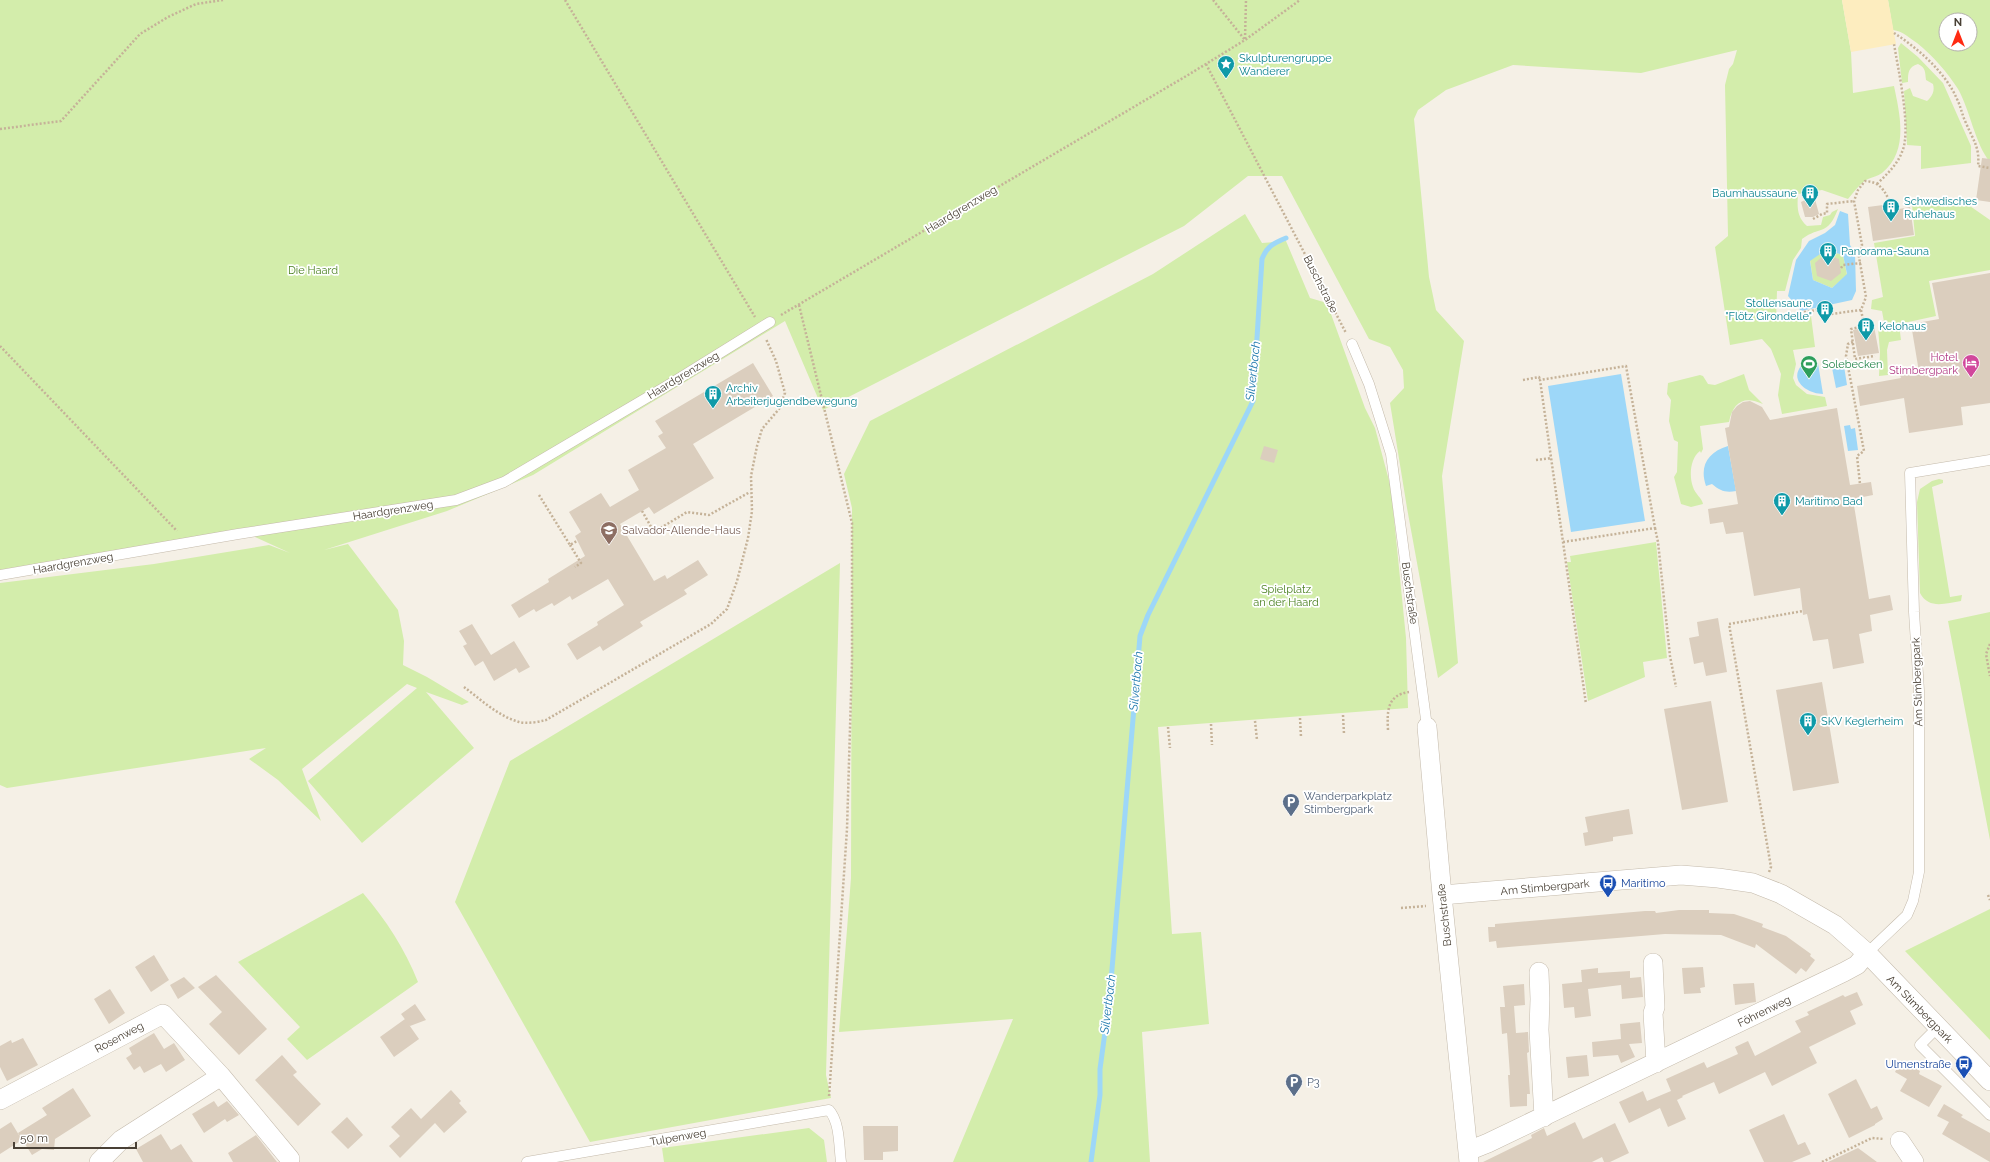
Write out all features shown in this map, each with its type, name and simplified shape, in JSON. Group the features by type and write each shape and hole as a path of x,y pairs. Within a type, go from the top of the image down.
{"street":[{"name":"Buschstraße","path":"1427,727 1442,900 1468,1156"},
{"name":"Am Stimbergpark","path":"1442,900 1681,876 1718,878 1753,883 1781,894 1835,925 1867,953 1990,1081"},
{"name":"Föhrenweg","path":"1468,1156 1488,1143 1844,972 1857,964 1867,953"},
{"path":"1653,963 1655,1007 1652,1013 1656,1063"},
{"path":"1539,972 1539,1030 1544,1117"},
{"name":"Rosenweg","path":"0,1100 163,1014 221,1076 290,1159"},
{"path":"99,1162 122,1140 221,1076"},
{"path":"1900,1141 1914,1162"}],"lane":[{"name":"Haardgrenzweg","path":"0,575 456,500 504,482 770,322"},
{"name":"Buschstraße","path":"1352,344 1368,384 1391,454 1427,727"},
{"name":"Am Stimbergpark","path":"1867,953 1907,915 1913,900 1919,872 1919,691 1914,612 1910,473 1990,460"},
{"path":"1938,1027 1920,1045 1990,1115"},
{"name":"Tulpenweg","path":"527,1162 829,1110"},
{"path":"829,1110 836,1123 841,1162"}],"path":[{"path":"0,129 61,121 140,34 168,17 196,4 223,0"},
{"path":"464,687 494,709 519,722 546,720 711,624 727,610 737,581 748,538 752,511 750,492 751,476 756,446 762,429 779,409 785,393 776,361 761,328 564,0"},
{"path":"1213,0 1245,40"},
{"path":"1245,40 1246,0"},
{"name":"Haardgrenzweg","path":"770,322 1206,64 1245,40 1300,0"},
{"path":"1894,33 1925,56 1949,85 1957,99 1979,153 1978,166 1990,168"},
{"path":"1877,184 1897,162 1903,151 1903,102 1894,44"},
{"name":"Buschstraße","path":"1206,64 1352,344"},
{"path":"1864,324 1861,310 1866,297 1859,263 1862,245 1854,200 1858,190 1865,181 1877,184 1884,191 1889,200"},
{"path":"1813,219 1827,213 1827,204 1854,200"},
{"path":"1842,267 1859,263"},
{"path":"799,305 852,523 852,661 847,829 829,1110"},
{"path":"1804,312 1829,308 1831,314 1861,310"},
{"path":"1872,324 1864,324 1850,329 1855,359 1875,356"},
{"path":"1852,342 1848,344 1846,356 1864,451 1857,456 1860,484"},
{"path":"0,346 188,543"},
{"path":"1523,380 1539,377 1540,380 1626,366 1658,542 1670,656 1676,687"},
{"path":"1540,380 1586,704"},
{"path":"1536,460 1551,458"},
{"path":"642,511 654,532 687,512 709,515 750,492"},
{"path":"539,495 581,563 575,567"},
{"path":"1563,542 1655,528"},
{"path":"570,545 577,541"},
{"path":"1764,888 1771,867 1729,624 1803,611"},
{"path":"1990,644 1986,654 1990,676"},
{"path":"1388,730 1387,712 1395,697 1398,694 1423,690"},
{"path":"1343,715 1344,734"},
{"path":"1300,718 1302,737"},
{"path":"1255,721 1257,740"},
{"path":"1211,724 1212,744"},
{"path":"1168,726 1170,748"},
{"path":"1988,895 1990,900"},
{"path":"1401,908 1442,900"},
{"path":"1822,1162 1872,1138 1900,1141"}],"green space":[{"name":"Die Haard","path":"0,0 1842,0 1851,52 1853,93 1894,86 1900,120 1900,132 1896,154 1891,164 1879,175 1862,183 1848,199 1822,190 1798,194 1798,212 1801,219 1807,226 1821,225 1823,217 1830,215 1838,209 1834,218 1827,227 1802,239 1801,248 1793,260 1785,291 1777,291 1776,321 1811,316 1815,347 1793,350 1796,364 1793,378 1796,385 1807,394 1825,397 1827,406 1782,414 1778,395 1781,374 1771,349 1762,339 1730,345 1715,247 1728,236 1725,85 1729,69 1733,64 1737,50 1641,73 1513,65 1446,90 1418,110 1414,119 1429,277 1436,310 1464,341 1442,476 1458,663 1438,678 1407,508 1390,403 1404,388 1403,370 1390,347 1369,339 1282,176 1248,176 1184,226 823,410 785,321 533,475 447,511 324,550 348,544 398,610 404,641 403,665 427,677 469,702 462,705 426,692 474,748 362,843 308,781 417,688 407,684 302,769 321,821 278,780 249,759 266,748 7,788 0,785 0,583 154,564 269,545 290,553 238,529 0,570"},
{"path":"1888,0 1990,0 1990,162 1976,137 1958,89 1945,71 1923,48 1903,33 1893,30"},
{"path":"1901,43 1918,57 1943,83 1971,146 1971,163 1921,169 1921,146 1907,145 1904,91 1910,88 1913,96 1927,101 1933,94 1934,87 1933,84 1926,80 1924,69 1918,64 1910,69 1908,82 1902,83 1898,48"},
{"path":"1913,201 1933,206 1967,204 1990,220 1990,270 1929,281 1936,316 1899,324 1901,340 1889,342 1887,350 1888,375 1879,376 1880,352 1878,328 1884,322 1882,311 1871,309 1872,300 1883,297 1874,243 1915,236 1912,205"},
{"name":"Spielplatz an der Haard","path":"1245,214 1262,243 1286,241 1310,298 1327,303 1365,408 1375,428 1391,488 1406,638 1408,708 1158,727 1172,934 1201,932 1209,1024 1142,1032 1150,1162 953,1162 1013,1019 839,1032 851,878 852,508 844,474 870,421 1153,274"},
{"path":"1826,250 1843,255 1847,275 1832,288 1813,280 1810,260"},
{"path":"1744,374 1749,390 1763,404 1756,401 1745,400 1740,402 1733,409 1729,422 1700,426 1703,449 1701,453 1700,451 1694,458 1691,468 1691,478 1694,489 1703,504 1691,507 1681,504 1674,477 1677,472 1678,442 1674,440 1669,421 1671,400 1667,394 1668,383 1700,375 1703,376 1708,384 1715,385"},
{"path":"1939,479 1943,480 1943,483 1932,487 1950,597 1962,595 1961,601 1933,604 1928,602 1920,593 1917,502 1920,489 1932,481"},
{"path":"1656,542 1667,658 1643,662 1645,677 1588,701 1567,562 1571,562 1570,556"},
{"path":"840,563 826,1075 831,1098 590,1142 455,902 510,761"},
{"path":"1990,612 1990,840 1948,621"},
{"path":"363,893 394,935 418,982 307,1060 287,1039 300,1027 238,962"},
{"path":"1990,909 1990,1040 1905,951"},
{"path":"809,1128 824,1140 827,1162 664,1162 662,1148"}],"sand":[{"path":"1842,0 1888,0 1896,44 1851,52"}],"water":[{"path":"1840,211 1848,214 1850,245 1855,253 1856,291 1852,300 1801,311 1788,296 1796,260 1809,241 1825,233 1835,225","holes":["1826,250 1843,255 1847,274 1832,288 1813,280 1810,261"]},
{"name":"Solebecken","path":"1818,363 1823,394 1806,389 1802,386 1797,377 1801,366"},
{"path":"1844,366 1847,385 1836,388 1832,368"},
{"path":"1621,374 1645,521 1571,532 1548,386"},
{"path":"1850,425 1851,429 1855,428 1858,450 1848,451 1844,426"},
{"path":"1728,446 1736,491 1732,492 1723,491 1712,484 1706,486 1704,479 1705,466 1710,456"}],"building":[{"path":"1982,158 1990,159 1990,202 1976,200"},
{"name":"Baumhaussaune","path":"1807,199 1815,199 1819,214 1813,217 1805,217 1801,202"},
{"name":"Schwedisches Ruhehaus","path":"1898,203 1899,209 1910,207 1914,235 1873,241 1868,207"},
{"name":"Panorama-Sauna","path":"1825,254 1839,259 1841,273 1831,281 1817,276 1815,263"},
{"path":"1990,273 1990,403 1961,407 1963,425 1909,433 1904,398 1860,406 1857,386 1901,378 1900,375 1919,372 1911,324 1939,319 1932,283"},
{"name":"Kelohaus","path":"1874,326 1879,353 1858,356 1853,330"},
{"path":"753,363 773,396 693,444 714,478 654,514 649,507 620,524 654,581 665,575 667,579 698,560 708,575 684,590 687,594 640,622 643,626 603,651 600,646 577,660 567,644 598,625 597,622 624,605 608,579 572,600 570,596 554,606 552,603 536,612 534,609 519,618 511,605 549,582 548,579 585,556 575,536 581,532 569,512 601,493 610,507 639,490 628,470 666,448 658,436 663,433 655,421"},
{"name":"Maritimo Bad","path":"1750,401 1762,407 1770,420 1837,408 1850,485 1871,482 1873,495 1853,499 1869,599 1890,595 1893,610 1870,615 1872,631 1859,634 1864,663 1833,669 1828,639 1813,641 1807,614 1803,615 1800,588 1754,596 1743,532 1726,534 1723,522 1710,524 1708,509 1738,504 1725,428 1729,427 1732,412 1737,406 1743,402"},
{"path":"1264,446 1278,450 1274,463 1260,459"},
{"path":"1718,618 1727,672 1706,676 1703,662 1694,664 1689,638 1699,636 1697,622"},
{"path":"472,624 491,655 514,641 530,667 519,673 516,668 494,681 483,661 475,666 463,646 467,644 459,631"},
{"name":"SKV Keglerheim","path":"1822,682 1839,783 1793,791 1776,690"},
{"path":"1711,701 1728,802 1682,810 1664,709"},
{"path":"1629,809 1633,834 1613,837 1613,841 1585,846 1583,833 1588,832 1585,817"},
{"path":"1679,910 1709,910 1709,913 1734,914 1763,924 1762,927 1786,936 1811,954 1810,956 1815,960 1806,972 1801,968 1796,974 1756,944 1755,948 1721,935 1665,934 1497,948 1496,941 1489,942 1488,927 1495,927 1495,924 1645,911 1655,911 1656,913"},
{"path":"154,955 169,980 151,992 135,967"},
{"path":"1703,967 1705,987 1700,988 1701,993 1684,994 1682,968"},
{"path":"1598,968 1598,973 1630,971 1630,978 1641,977 1643,997 1622,999 1621,985 1588,989 1591,1016 1575,1018 1574,1007 1564,1008 1562,984 1582,982 1581,970"},
{"path":"216,975 267,1029 239,1055 209,1024 222,1012 198,987"},
{"path":"184,977 195,988 178,999 170,985"},
{"path":"1754,983 1756,1002 1735,1005 1733,984"},
{"path":"1524,984 1525,1005 1514,1006 1516,1033 1528,1032 1529,1052 1527,1053 1530,1094 1527,1094 1527,1106 1510,1107 1508,1075 1510,1075 1507,1033 1502,1034 1500,1007 1505,1007 1503,986"},
{"path":"110,989 125,1013 109,1024 94,999"},
{"path":"1857,992 1863,1005 1850,1011 1856,1024 1809,1047 1817,1063 1772,1086 1765,1072 1719,1094 1714,1082 1682,1096 1683,1097 1677,1100 1686,1119 1668,1127 1660,1108 1629,1123 1619,1102 1643,1091 1647,1101 1671,1091 1666,1079 1704,1062 1707,1068 1738,1054 1735,1047 1748,1041 1755,1056 1801,1032 1795,1021 1809,1015 1807,1012 1843,995 1845,997"},
{"path":"415,1004 426,1020 410,1026 401,1014"},
{"path":"405,1019 419,1039 394,1057 380,1037"},
{"path":"1640,1022 1642,1043 1629,1044 1635,1057 1621,1063 1618,1055 1593,1057 1592,1042 1621,1039 1620,1024"},
{"path":"154,1033 164,1049 174,1043 185,1060 166,1072 161,1064 144,1073 140,1066 134,1070 126,1058 132,1054 129,1048"},
{"path":"23,1038 38,1065 7,1081 0,1067 0,1046 11,1040 12,1043"},
{"path":"282,1055 297,1072 293,1075 321,1104 298,1126 255,1080"},
{"path":"1587,1055 1589,1076 1568,1078 1566,1057"},
{"path":"1901,1060 1920,1071 1919,1074 1942,1086 1929,1107 1900,1091 1907,1079 1895,1072"},
{"path":"1856,1079 1871,1109 1877,1106 1883,1119 1875,1125 1849,1138 1828,1094"},
{"path":"73,1088 91,1116 55,1139 54,1150 42,1149 32,1155 18,1133 47,1115 42,1108"},
{"path":"451,1090 461,1101 459,1103 467,1112 444,1133 435,1123 400,1158 389,1146 400,1136 391,1127 411,1108 421,1119"},
{"path":"214,1101 218,1107 227,1101 239,1115 227,1122 225,1119 204,1133 192,1114"},
{"path":"1944,1104 1963,1115 1961,1117 1990,1133 1990,1162 1942,1134 1949,1122 1937,1116"},
{"path":"1784,1114 1798,1145 1805,1142 1811,1154 1792,1162 1764,1162 1749,1130"},
{"path":"347,1117 363,1135 348,1149 331,1132"},
{"path":"11,1122 22,1140 0,1154 0,1129"},
{"path":"1575,1122 1583,1139 1615,1123 1629,1153 1610,1162 1604,1162 1602,1157 1592,1162 1483,1162 1532,1138 1531,1135 1544,1128 1547,1136"},
{"path":"863,1126 898,1126 898,1151 883,1152 883,1160 864,1160"},
{"path":"161,1134 171,1150 181,1144 193,1162 143,1162 136,1149"},
{"path":"256,1135 277,1162 233,1162 228,1153"},
{"path":"1858,1148 1877,1162 1828,1162"}],"waterway":[{"name":"Silvertbach","path":"1091,1162 1100,1095 1100,1069 1107,1002 1111,981 1140,636 1148,615 1253,401 1262,259 1266,251 1271,246 1286,238"}],"place":[{"name":"Skulpturengruppe Wanderer","path":"1226,79"},
{"name":"Baumhaussaune","path":"1810,208"},
{"name":"Schwedisches Ruhehaus","path":"1891,222"},
{"name":"Panorama-Sauna","path":"1828,266"},
{"name":"Stollensaune \"Flötz Girondelle\"","path":"1825,324"},
{"name":"Kelohaus","path":"1866,341"},
{"name":"Hotel Stimbergpark","path":"1971,378"},
{"name":"Solebecken","path":"1809,379"},
{"name":"Archiv Arbeiterjugendbewegung","path":"713,409"},
{"name":"Maritimo Bad","path":"1782,516"},
{"name":"Salvador-Allende-Haus","path":"609,545"},
{"name":"SKV Keglerheim","path":"1808,736"},
{"name":"Wanderparkplatz Stimbergpark","path":"1291,817"},
{"name":"Maritimo","path":"1608,898"},
{"name":"Ulmenstraße","path":"1964,1079"},
{"name":"P3","path":"1294,1097"}]}
